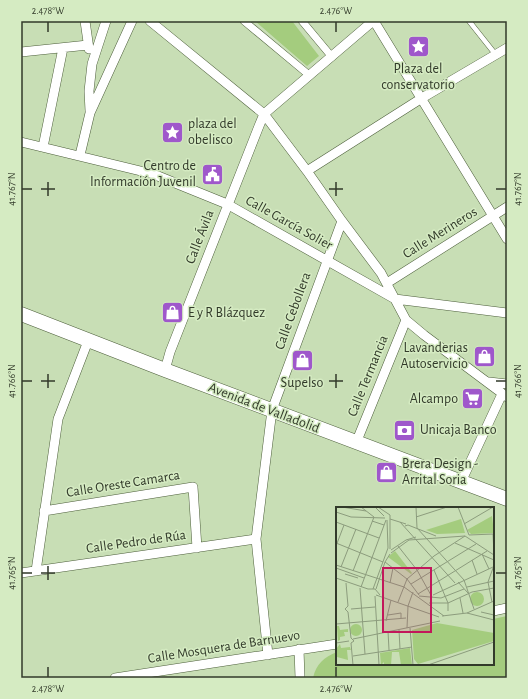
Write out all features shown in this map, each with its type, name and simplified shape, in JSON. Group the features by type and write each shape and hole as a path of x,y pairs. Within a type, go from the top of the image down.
{"main road":[{"name":"Avenida de Valladolid","path":"21,314 88,341 507,499"}],"street":[{"path":"85,21 92,64"},
{"path":"90,113 89,91 92,64 106,21"},
{"path":"80,155 90,113 132,21"},
{"path":"150,21 264,114 307,170 342,221 388,283 406,320 505,395 461,482"},
{"path":"244,21 309,75"},
{"path":"302,21 332,57"},
{"path":"264,114 374,21 507,239"},
{"path":"21,52 88,45"},
{"path":"43,147 63,48"},
{"path":"307,170 422,98 507,48"},
{"name":"Calle Ávila","path":"165,370 168,356 227,204 264,114"},
{"name":"Calle García Solier","path":"21,142 80,155 153,174 227,204 395,299"},
{"name":"Calle Merineros","path":"388,283 507,207"},
{"name":"Calle Cebollera","path":"268,656 256,539 272,410 342,221"},
{"path":"395,299 507,313"},
{"name":"Calle Termancia","path":"356,443 406,320"},
{"path":"36,571 58,419 88,341"},
{"path":"487,382 507,384"},
{"name":"Calle Oreste Camarca","path":"44,510 193,487 197,548"},
{"name":"Calle Pedro de Rúa","path":"21,573 256,539"},
{"path":"494,611 507,608"},
{"name":"Calle Mosquera de Barnuevo","path":"115,678 173,674 299,649 336,644"},
{"path":"299,649 300,678"}],"lane":[{"path":"469,21 496,55"}],"green space":[{"path":"255,21 292,21 319,56 307,66"},
{"path":"507,616 507,678 313,678 318,665 328,656 336,652 336,665 494,665 494,619"}],"place":[{"name":"Plaza del conservatorio","path":"418,47"},
{"name":"plaza del obelisco","path":"172,132"},
{"name":"Centro de Información Juvenil","path":"212,174"},
{"name":"E y R Blázquez","path":"173,313"},
{"name":"Lavanderias Autoservicio","path":"484,356"},
{"name":"Supelso","path":"302,361"},
{"name":"Alcampo","path":"473,399"},
{"name":"Unicaja Banco","path":"404,430"},
{"name":"Brera Design - Arrital Soria","path":"387,472"}]}
